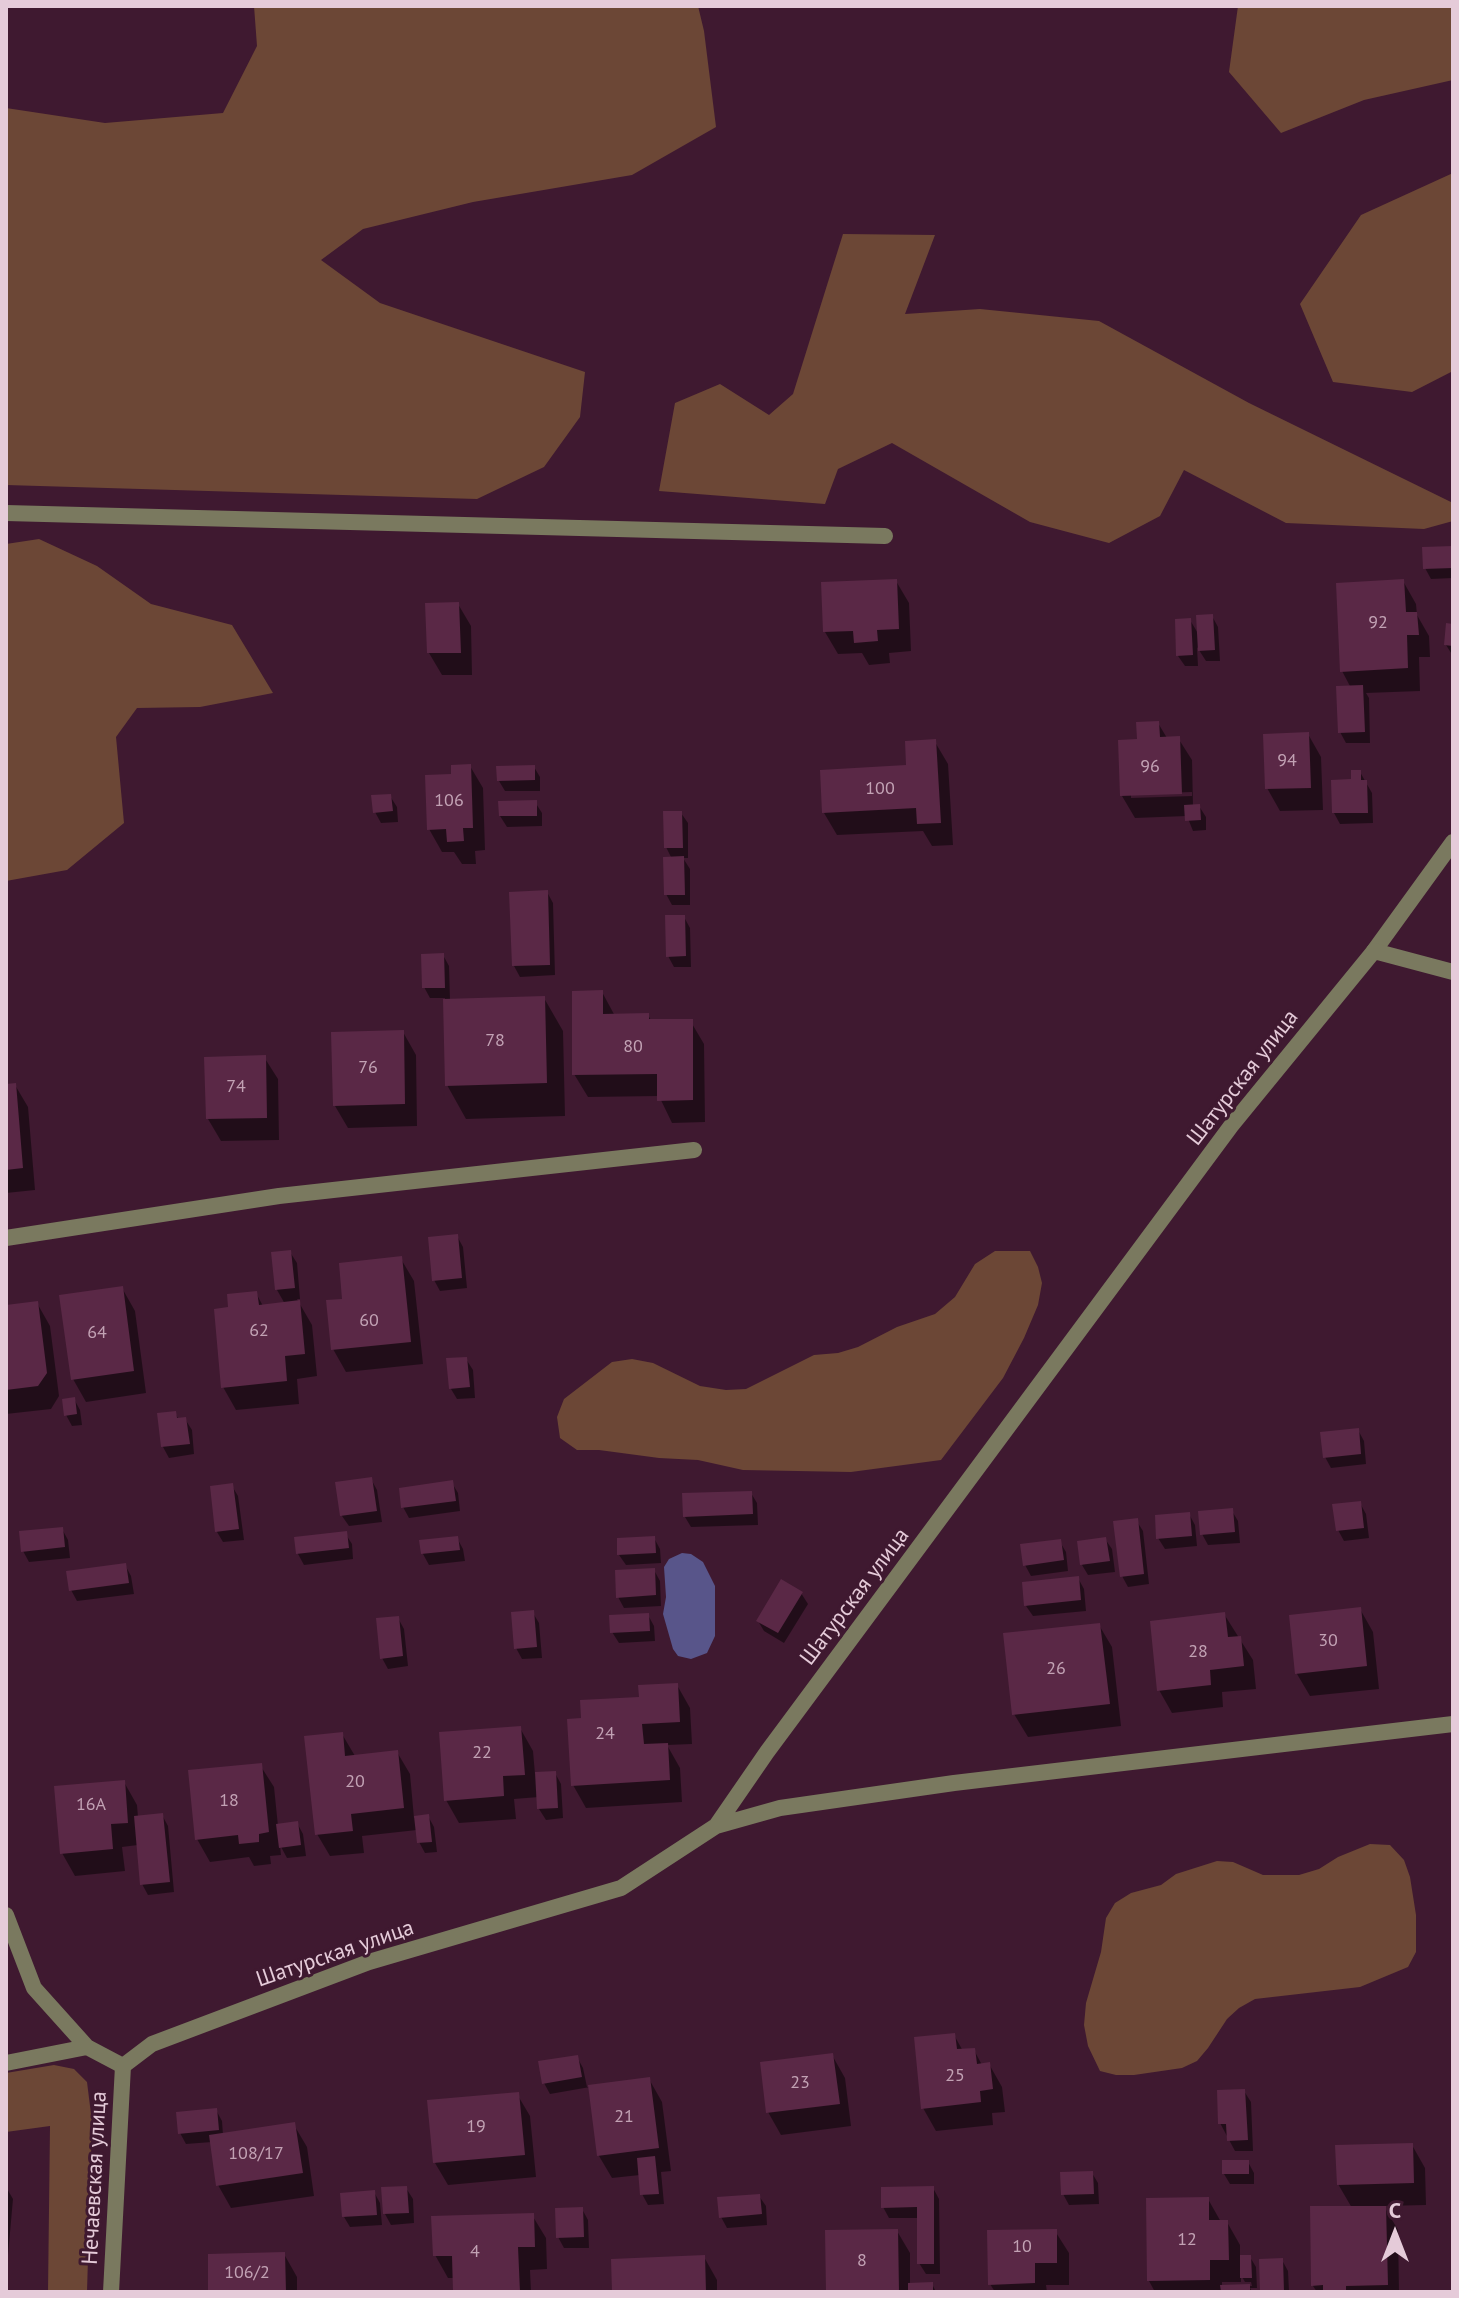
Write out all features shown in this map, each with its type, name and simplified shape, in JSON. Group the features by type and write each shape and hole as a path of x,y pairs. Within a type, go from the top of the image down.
{"street":[{"path":"6,513 885,536"},
{"name":"Шатурская улица","path":"123,2066 152,2044 369,1962 621,1888 716,1826 767,1752 1231,1126 1374,951 1453,842"},
{"path":"1374,951 1453,972"},
{"path":"6,1238 279,1196 694,1150"},
{"path":"716,1826 780,1808 954,1783 1453,1724"},
{"path":"6,1915 10,1942 34,1988 87,2047 123,2066"},
{"path":"6,2063 87,2047"},
{"name":"Нечаевская улица","path":"111,2292 123,2066"}],"shaded area":[{"path":"254,6 698,6 716,127 632,175 473,202 363,229 321,260 380,303 585,372 580,417 544,467 477,499 6,485 6,108 105,123 223,113 257,46"},
{"path":"1238,6 1453,6 1453,80 1364,100 1281,133 1229,72"},
{"path":"1453,173 1453,371 1412,392 1333,382 1300,304 1361,215"},
{"path":"843,234 935,235 905,314 980,309 1099,321 1249,403 1453,503 1453,521 1424,529 1286,523 1184,470 1160,516 1109,543 1030,522 892,443 838,469 825,504 659,491 675,403 720,384 769,415 793,394"},
{"path":"39,539 97,566 151,604 232,625 273,693 200,707 137,708 116,737 124,823 67,870 6,881 6,544"},
{"path":"995,1251 1030,1251 1042,1283 1038,1305 1003,1378 941,1460 851,1472 743,1470 698,1460 577,1450 560,1438 557,1417 564,1399 612,1362 632,1359 653,1363 700,1386 746,1389 814,1355 858,1347 897,1327 935,1314 955,1297 975,1264"},
{"path":"682,1553 691,1554 703,1562 715,1586 715,1636 707,1653 691,1659 678,1656 673,1649 663,1614 666,1597 664,1567 669,1559"},
{"path":"1370,1844 1390,1845 1404,1860 1410,1877 1416,1915 1416,1952 1408,1967 1360,1987 1255,1999 1227,2019 1197,2061 1182,2068 1134,2075 1100,2071 1088,2046 1084,2025 1086,2003 1101,1952 1106,1918 1115,1903 1131,1893 1161,1885 1176,1874 1217,1861 1233,1862 1263,1875 1299,1875 1319,1869 1338,1857"},
{"path":"54,2065 74,2069 87,2082 92,2122 87,2292 48,2292 50,2126 6,2132 6,2073"}],"building":[{"path":"1453,546 1453,568 1423,569 1422,547"},
{"path":"897,579 899,629 877,630 878,641 854,643 853,631 823,632 821,582"},
{"path":"1404,579 1406,612 1417,612 1419,635 1407,635 1408,668 1340,672 1336,583"},
{"path":"459,602 461,653 427,653 425,603"},
{"path":"1213,614 1215,650 1198,651 1196,615"},
{"path":"1191,618 1193,655 1176,656 1175,619"},
{"path":"1446,623 1453,624 1453,646 1444,645"},
{"path":"1363,685 1365,732 1338,733 1336,686"},
{"path":"1159,721 1160,737 1180,736 1182,794 1120,796 1118,740 1137,739 1136,722"},
{"path":"1309,732 1311,788 1265,789 1263,734"},
{"path":"936,739 941,823 917,824 916,808 822,813 820,770 906,765 905,741"},
{"path":"471,764 473,828 463,828 464,841 447,842 446,829 427,830 425,775 451,774 451,765"},
{"path":"535,765 535,780 497,781 496,766"},
{"path":"1351,770 1361,770 1361,780 1367,780 1368,813 1332,813 1331,780 1351,779"},
{"path":"391,794 393,811 373,813 371,795"},
{"path":"537,800 537,816 499,816 498,801"},
{"path":"1200,804 1201,820 1185,821 1184,805"},
{"path":"663,811 682,811 683,848 664,848"},
{"path":"684,856 685,895 664,895 663,857"},
{"path":"548,890 550,965 512,966 509,892"},
{"path":"665,915 685,915 686,956 666,957"},
{"path":"444,953 445,988 422,988 421,954"},
{"path":"603,990 603,1014 649,1013 649,1019 693,1019 693,1100 657,1101 657,1074 572,1075 572,991"},
{"path":"545,996 547,1083 445,1086 443,999"},
{"path":"404,1030 405,1104 333,1106 331,1032"},
{"path":"266,1055 267,1118 206,1119 204,1057"},
{"path":"16,1083 23,1168 6,1170 6,1084"},
{"path":"458,1234 462,1278 432,1281 428,1237"},
{"path":"291,1250 295,1288 275,1290 271,1252"},
{"path":"402,1256 411,1342 331,1350 326,1300 342,1299 339,1263"},
{"path":"123,1286 134,1371 71,1380 59,1295"},
{"path":"257,1291 259,1305 300,1300 305,1354 285,1356 287,1381 221,1388 214,1309 228,1307 227,1294"},
{"path":"38,1301 47,1373 38,1386 6,1390 6,1305"},
{"path":"467,1357 470,1387 449,1389 446,1358"},
{"path":"75,1397 77,1414 64,1416 62,1399"},
{"path":"176,1411 177,1418 186,1417 190,1444 161,1447 157,1413"},
{"path":"1359,1428 1361,1454 1323,1458 1320,1432"},
{"path":"372,1477 377,1511 340,1516 335,1482"},
{"path":"453,1480 456,1501 401,1508 399,1488"},
{"path":"233,1483 239,1529 215,1532 210,1486"},
{"path":"752,1491 753,1514 683,1517 682,1493"},
{"path":"1361,1501 1364,1528 1336,1531 1332,1504"},
{"path":"1233,1508 1235,1532 1200,1535 1198,1511"},
{"path":"1190,1512 1192,1536 1156,1539 1155,1515"},
{"path":"1138,1518 1144,1574 1120,1577 1113,1521"},
{"path":"63,1527 65,1547 21,1552 19,1531"},
{"path":"347,1531 349,1548 296,1554 294,1537"},
{"path":"458,1536 460,1550 421,1554 419,1540"},
{"path":"655,1536 656,1553 617,1555 617,1538"},
{"path":"1106,1537 1110,1561 1080,1565 1077,1541"},
{"path":"1061,1539 1064,1560 1023,1566 1020,1544"},
{"path":"126,1563 129,1583 69,1591 66,1571"},
{"path":"655,1568 656,1595 616,1598 615,1570"},
{"path":"1079,1576 1081,1600 1024,1606 1022,1582"},
{"path":"781,1579 803,1592 778,1633 756,1621"},
{"path":"1361,1607 1367,1666 1295,1674 1289,1615"},
{"path":"534,1610 537,1647 514,1649 511,1612"},
{"path":"1225,1612 1228,1637 1241,1636 1244,1666 1210,1670 1211,1685 1157,1691 1150,1621"},
{"path":"649,1613 650,1631 610,1633 609,1615"},
{"path":"399,1616 403,1656 380,1659 376,1618"},
{"path":"1100,1623 1110,1704 1012,1715 1003,1633"},
{"path":"678,1683 680,1722 642,1724 644,1744 668,1743 670,1780 571,1786 567,1719 581,1718 580,1700 639,1697 638,1685"},
{"path":"521,1726 525,1775 503,1776 504,1796 444,1801 439,1732"},
{"path":"343,1732 345,1756 398,1750 404,1808 351,1814 353,1831 315,1835 304,1736"},
{"path":"262,1763 269,1832 259,1834 259,1842 239,1844 238,1835 195,1840 188,1770"},
{"path":"556,1771 558,1808 537,1809 535,1772"},
{"path":"125,1780 128,1823 111,1824 113,1849 60,1854 54,1786"},
{"path":"163,1813 170,1882 140,1885 134,1816"},
{"path":"429,1814 432,1842 417,1843 414,1816"},
{"path":"298,1821 301,1845 279,1848 276,1824"},
{"path":"955,2033 957,2049 975,2048 977,2064 990,2062 993,2089 980,2091 981,2102 921,2109 914,2037"},
{"path":"833,2053 840,2104 766,2113 760,2062"},
{"path":"578,2055 582,2077 542,2084 538,2061"},
{"path":"650,2077 659,2148 597,2156 588,2085"},
{"path":"1245,2089 1248,2140 1227,2141 1226,2124 1218,2124 1217,2090"},
{"path":"519,2092 525,2155 433,2163 427,2100"},
{"path":"217,2108 219,2130 178,2134 176,2112"},
{"path":"295,2122 303,2173 216,2186 209,2135"},
{"path":"1413,2143 1414,2183 1337,2185 1335,2145"},
{"path":"655,2156 659,2194 640,2195 637,2158"},
{"path":"1222,2160 1249,2160 1249,2174 1222,2174"},
{"path":"1093,2171 1094,2194 1061,2195 1060,2172"},
{"path":"407,2186 409,2213 383,2214 381,2187"},
{"path":"934,2186 934,2264 917,2264 917,2207 881,2208 881,2187"},
{"path":"375,2190 377,2215 342,2217 340,2193"},
{"path":"760,2194 762,2214 719,2218 717,2197"},
{"path":"1209,2197 1209,2220 1228,2220 1229,2260 1210,2260 1210,2280 1147,2281 1146,2198"},
{"path":"1310,2206 1386,2206 1388,2285 1346,2286 1346,2292 1323,2292 1323,2285 1311,2286"},
{"path":"583,2207 584,2237 556,2238 555,2208"},
{"path":"534,2213 535,2247 518,2247 520,2292 453,2292 452,2256 433,2256 431,2216"},
{"path":"898,2229 899,2292 826,2292 825,2230"},
{"path":"1057,2229 1057,2263 1035,2263 1035,2283 988,2285 987,2230"},
{"path":"285,2252 286,2292 208,2292 208,2254"},
{"path":"705,2255 706,2292 612,2292 611,2259"},
{"path":"1240,2255 1251,2255 1252,2278 1240,2278"},
{"path":"1283,2258 1284,2292 1260,2292 1259,2259"},
{"path":"933,2282 933,2292 908,2292 908,2283"},
{"path":"1250,2284 1250,2292 1221,2292 1220,2285"}]}
